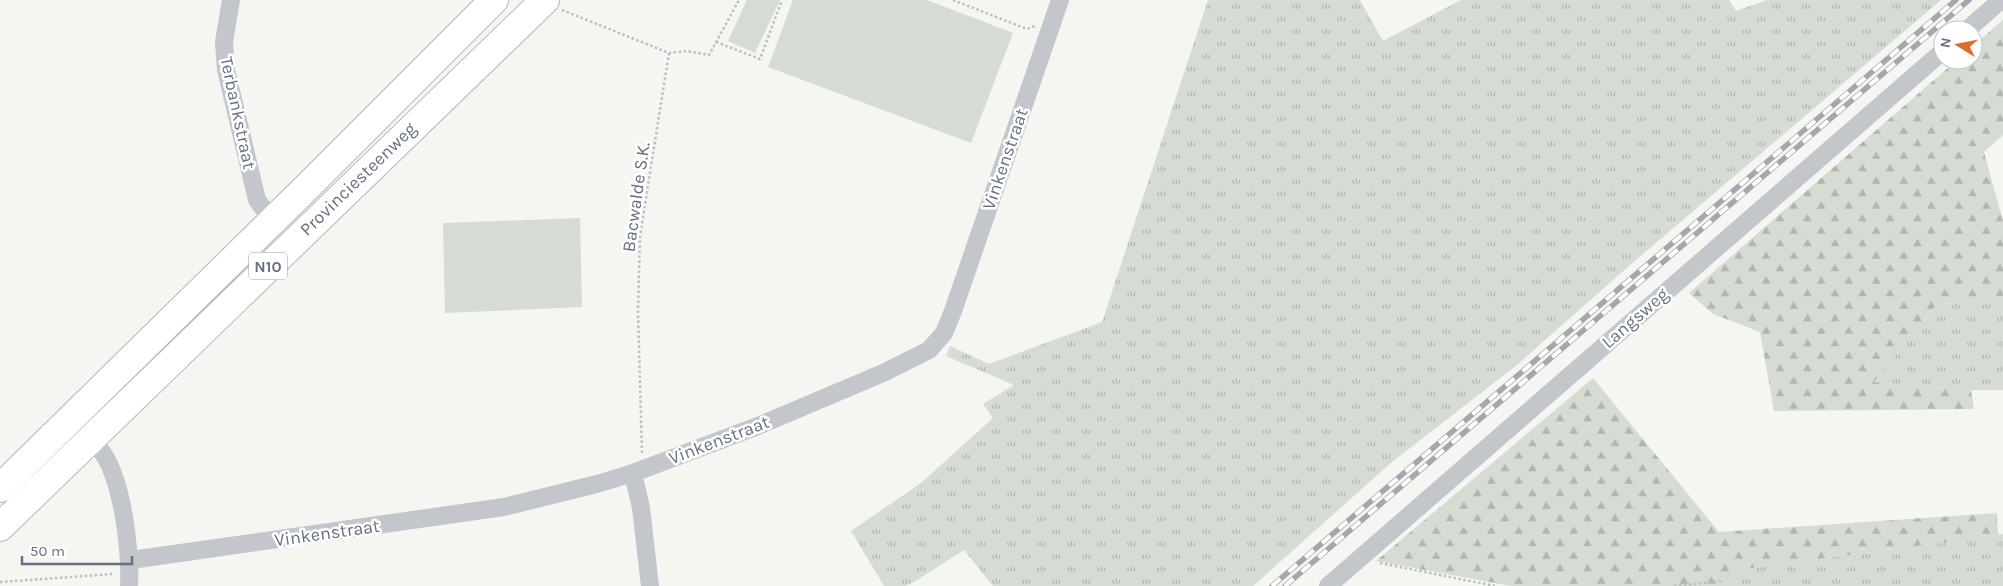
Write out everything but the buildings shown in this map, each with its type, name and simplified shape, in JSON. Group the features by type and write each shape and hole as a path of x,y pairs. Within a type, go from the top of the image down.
{"main road":[{"name":"Provinciesteenweg","path":"0,488 499,0"},
{"path":"499,0 521,12 506,37"},
{"name":"Provinciesteenweg","path":"0,527 506,37 552,5"},
{"path":"111,379 107,392 95,405 96,414 105,419 117,414"}],"street":[{"name":"Terbankstraat","path":"231,0 224,42 226,70 257,200 273,221"},
{"name":"Vinkenstraat","path":"130,573 504,508 638,471 758,426 883,373 930,350 944,333 953,311 1060,0"},
{"path":"1978,20 2001,0"},
{"name":"Langsweg","path":"1328,586 1933,59"},
{"path":"90,440 100,446 120,492 130,573"},
{"path":"638,471 650,586"}],"path":[{"path":"552,5 669,53 687,51 709,55 739,0"},
{"path":"716,42 760,59 782,0"},
{"path":"953,0 1028,29"},
{"name":"Bacwalde S.K.","path":"638,471 640,236 669,53"},
{"path":"1358,559 1495,586"},
{"path":"0,582 130,573"},
{"path":"1674,586 1724,581"}],"green space":[{"path":"747,0 780,0 755,53 728,41"},
{"path":"793,0 927,0 1013,33 971,143 768,67"},
{"path":"1208,0 1360,0 1383,41 1461,0 1729,0 1736,11 1767,0 1941,0 1629,266 1517,365 1392,462 1253,586 993,586 964,550 914,582 905,586 884,586 851,531 921,483 993,418 983,404 1014,385 946,356 950,346 989,364 1102,322"},
{"path":"2003,20 2003,135 1984,152 2003,221 2003,296 1936,305 1874,382 1971,390 1974,409 1774,411 1760,332 1713,314 1689,293 1945,70 1983,70 1983,37"},
{"path":"580,218 582,307 445,313 443,223"},
{"path":"2003,296 2003,390 1971,390 1874,382 1936,305"},
{"path":"1593,378 1719,532 1997,513 1998,535 1730,571 1731,586 1511,586 1376,561"},
{"path":"2003,534 2003,586 1731,586 1729,571"}],"railway":[{"path":"1272,586 1956,0"},
{"path":"1285,586 1969,0"}]}
